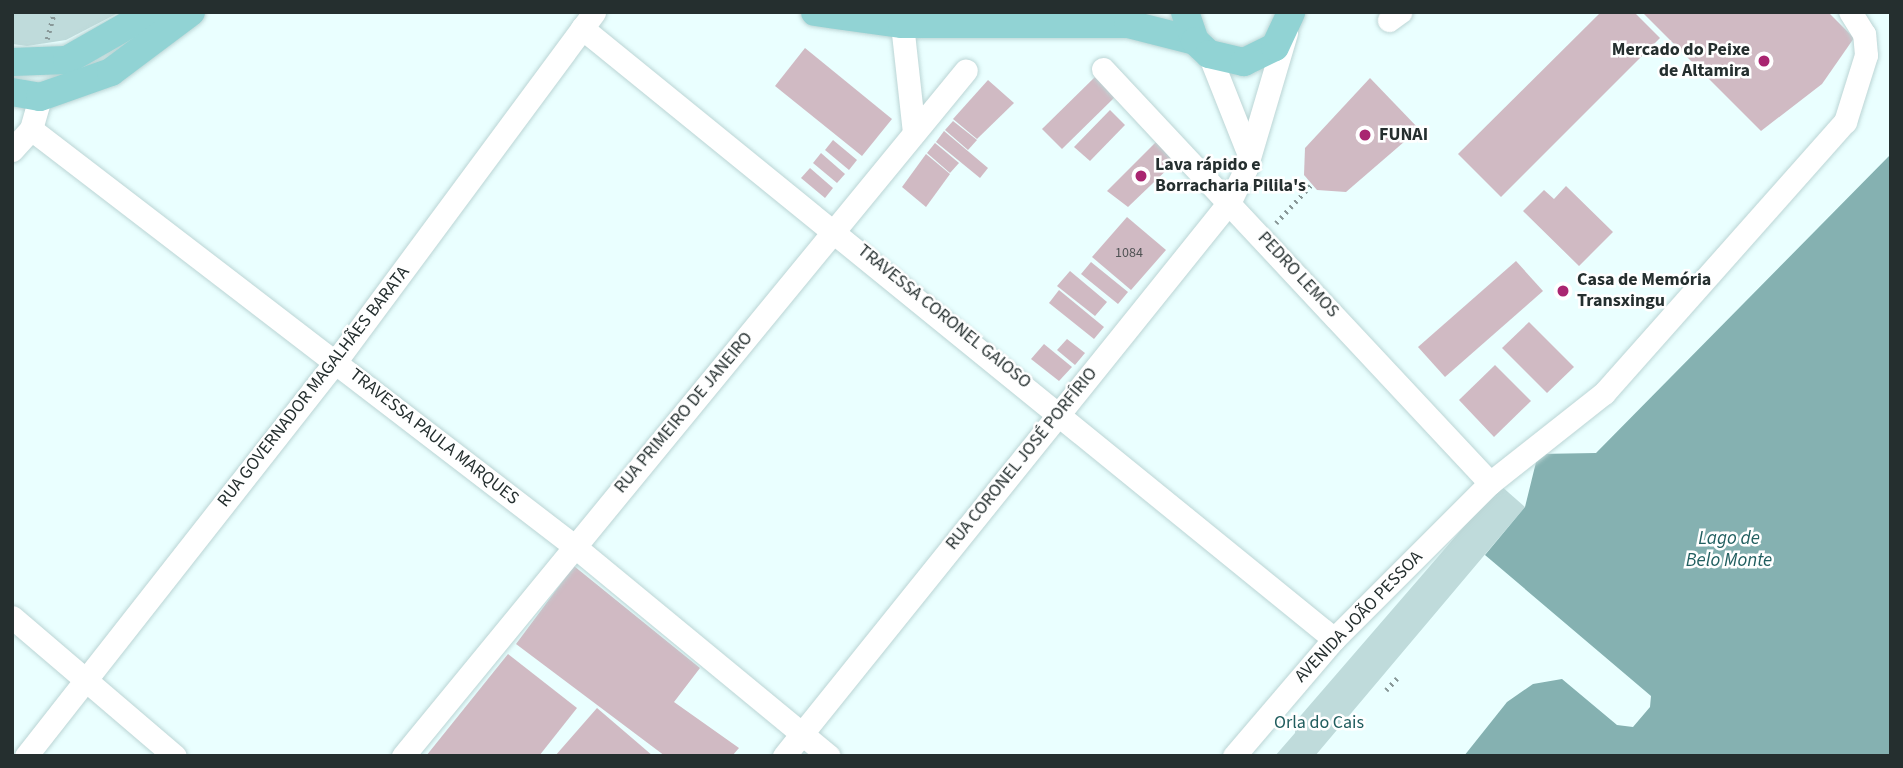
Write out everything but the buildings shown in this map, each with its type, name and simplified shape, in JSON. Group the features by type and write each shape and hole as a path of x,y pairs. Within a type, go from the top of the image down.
{"main road":[{"path":"12,62 67,60 150,12"},
{"path":"12,92 40,97 111,72 191,12"},
{"path":"815,12 902,24 1128,24 1202,48 1226,61 1261,58 1290,19"},
{"path":"1185,12 1202,48"}],"street":[{"name":"AVENIDA JOÃO PESSOA","path":"1234,756 1334,639 1490,483 1604,393 1845,122 1866,55 1864,34 1850,12"},
{"name":"RUA CORONEL JOSÉ PORFÍRIO","path":"784,756 1230,201 1250,155 1290,19"},
{"name":"TRAVESSA CORONEL GAIOSO","path":"588,20 835,230 1060,411 1334,639"},
{"name":"RUA GOVERNADOR MAGALHÃES BARATA","path":"26,756 336,360 588,20"},
{"path":"902,24 914,132"},
{"path":"1202,48 1250,155"},
{"name":"PEDRO LEMOS","path":"1103,69 1230,201 1490,483"},
{"name":"RUA PRIMEIRO DE JANEIRO","path":"403,756 966,70"},
{"path":"12,150 31,129 40,97"},
{"name":"TRAVESSA PAULA MARQUES","path":"31,129 336,360 574,546 829,756"},
{"path":"12,617 83,683 175,756"}],"path":[{"path":"1263,237 1311,185"},
{"path":"1386,690 1396,678"}],"green space":[{"path":"12,12 120,12 66,40 27,46 12,44"},
{"name":"Orla do Cais","path":"1500,485 1525,507 1315,756 1275,756 1295,733 1296,721"}],"water":[{"name":"Lago de Belo Monte","path":"1891,154 1891,756 1464,756 1507,702 1533,684 1562,679 1617,725 1633,727 1650,707 1651,696 1485,555 1525,507 1538,454 1596,453"}],"place":[{"name":"Mercado do Peixe de Altamira","path":"1764,61"},
{"name":"FUNAI","path":"1365,135"},
{"name":"Lava rápido e Borracharia Pilila's","path":"1141,176"},
{"name":"Casa de Memória Transxingu","path":"1563,291"}]}
